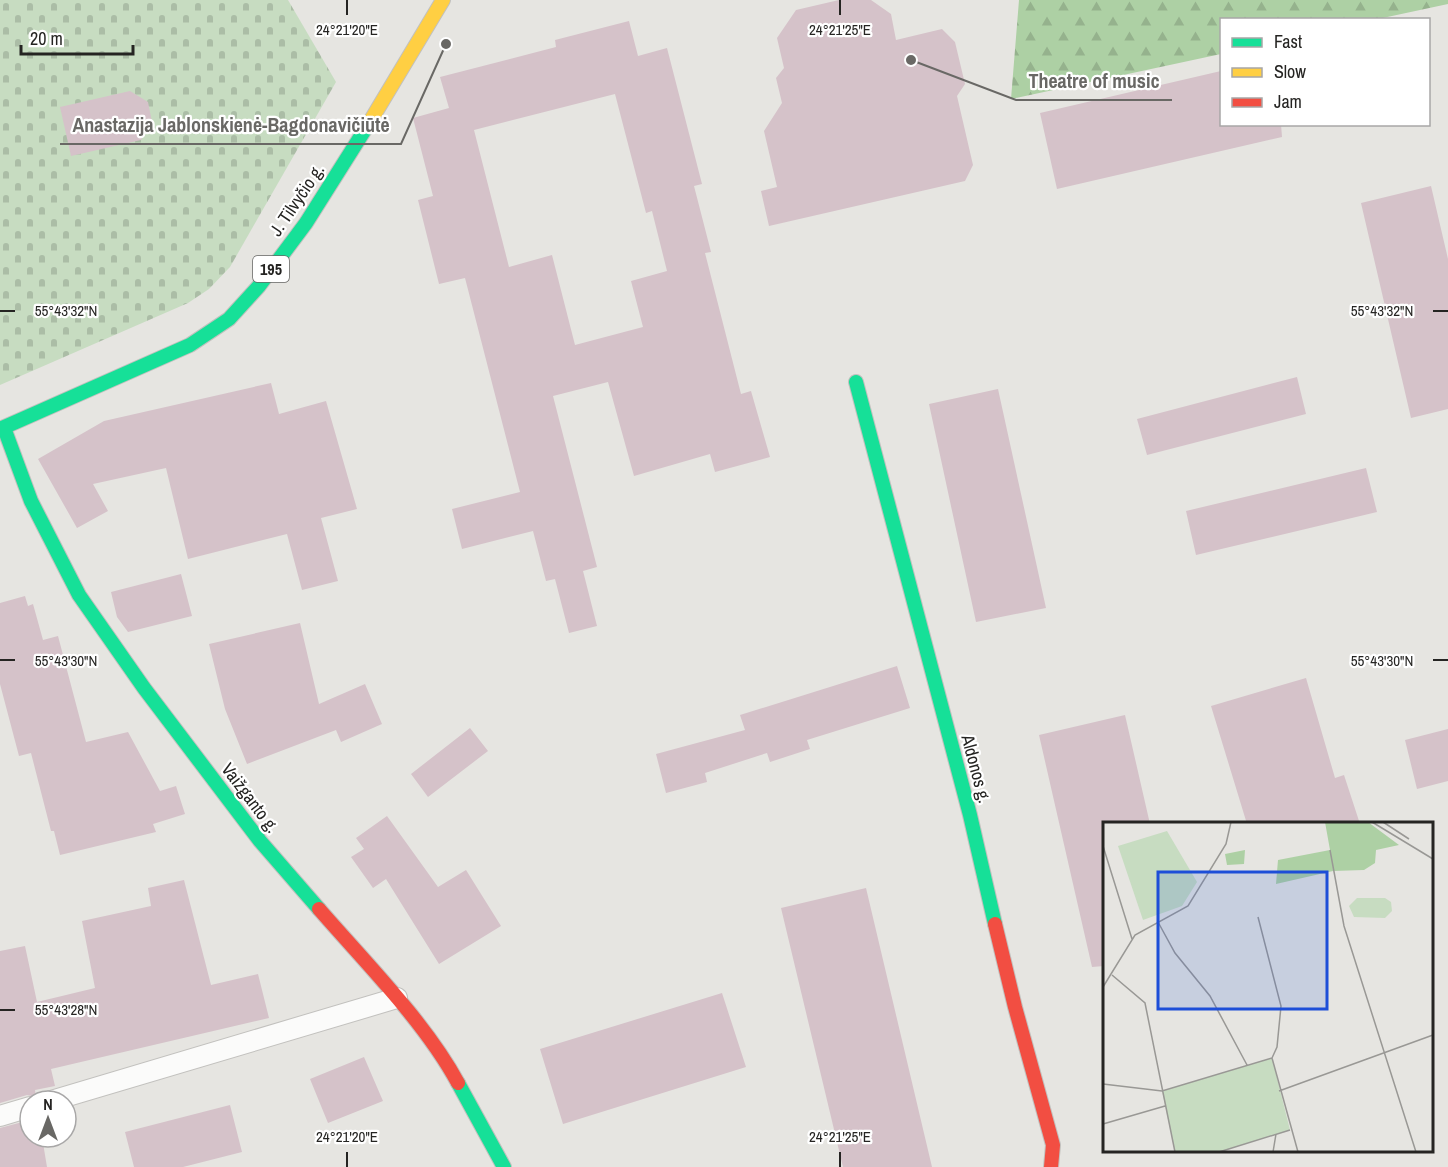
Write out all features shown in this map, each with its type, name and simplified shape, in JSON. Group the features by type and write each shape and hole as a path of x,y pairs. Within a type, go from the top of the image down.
{"street":[{"name":"J. Tilvyčio g.","path":"2,429 190,345 229,319 259,286 306,223 391,89 443,0"},
{"name":"Aldonos g.","path":"856,382 970,815 1015,1007 1053,1145 1051,1167"},
{"name":"Vaižganto g.","path":"2,429 32,501 79,595 144,688 260,841 397,998 447,1062 504,1167"}],"lane":[{"path":"78,1093 397,998"},
{"path":"0,1116 18,1111"}],"green space":[{"path":"0,0 288,0 336,82 230,267 209,289 188,303 0,385"},
{"path":"1019,0 1448,0 1448,4 1383,18 1220,18 1220,54 1011,99"}],"building":[{"path":"839,0 871,0 891,14 896,40 942,29 955,42 965,84 957,96 973,165 965,181 769,226 761,191 777,187 764,131 782,103 776,78 784,68 777,38 796,10"},
{"path":"629,21 638,56 667,48 702,184 694,186 711,252 705,253 741,394 751,391 770,457 715,472 710,454 634,476 608,382 553,396 597,567 583,571 597,626 569,633 555,579 546,581 533,531 462,549 452,509 520,492 465,278 439,284 418,200 433,196 413,118 449,108 440,77 556,47 555,40","holes":["615,94 646,213 652,211 667,271 631,281 643,327 575,345 552,255 509,267 474,130"]},
{"path":"1220,71 1220,126 1281,126 1282,137 1057,189 1040,113"},
{"path":"130,91 148,102 152,122 141,140 71,156 60,107"},
{"path":"1431,186 1448,259 1448,409 1411,418 1361,203"},
{"path":"1297,377 1306,414 1147,455 1137,419"},
{"path":"271,383 279,414 326,401 357,509 321,518 338,581 302,590 287,534 188,559 166,468 93,484 108,511 77,528 38,459 104,421"},
{"path":"998,389 1046,608 976,622 929,404"},
{"path":"1366,468 1377,512 1196,555 1186,511"},
{"path":"181,574 192,616 128,632 117,617 111,592"},
{"path":"25,596 28,606 33,604 43,640 58,636 86,742 128,732 160,791 176,786 185,814 153,824 156,832 60,855 54,831 51,831 31,753 19,756 0,684 0,603"},
{"path":"300,623 319,704 365,684 382,724 341,742 336,730 247,764 225,709 209,644"},
{"path":"897,666 910,708 807,740 810,749 770,762 767,753 705,773 707,782 666,793 656,754 745,730 740,715"},
{"path":"1306,678 1335,778 1344,775 1359,822 1246,822 1211,706"},
{"path":"1125,715 1150,822 1103,822 1103,966 1092,967 1039,735"},
{"path":"470,728 488,751 428,797 411,774"},
{"path":"1448,729 1448,781 1417,789 1405,740"},
{"path":"387,816 438,887 466,870 501,926 439,964 386,879 373,888 351,857 364,849 356,838"},
{"path":"184,880 211,985 258,974 269,1018 51,1069 55,1086 18,1089 18,1098 0,1103 0,951 25,946 37,1002 95,988 82,921 151,906 148,888"},
{"path":"866,888 932,1167 843,1167 781,908"},
{"path":"722,993 746,1067 563,1124 540,1049"},
{"path":"364,1057 383,1101 328,1123 310,1079"},
{"path":"230,1105 242,1152 183,1167 134,1167 125,1132"},
{"path":"18,1123 18,1149 44,1149 47,1167 0,1167 0,1128"}],"traffic: fast":[{"path":"0,429 190,345 229,319 259,286 306,223 371,120"},
{"path":"856,382 970,815 995,924"},
{"path":"4,428 31,501 79,595 144,688 260,841 319,909"},
{"path":"458,1083 504,1167"}],"traffic: slow":[{"path":"371,120 443,0"}],"traffic: jam":[{"path":"319,909 412,1015 458,1083"},
{"path":"995,924 1053,1145 1051,1167"}],"place":[{"name":"Anastazija Jablonskienė-Bagdonavičiūtė","path":"446,44"},
{"name":"Theatre of music","path":"911,60"}]}
